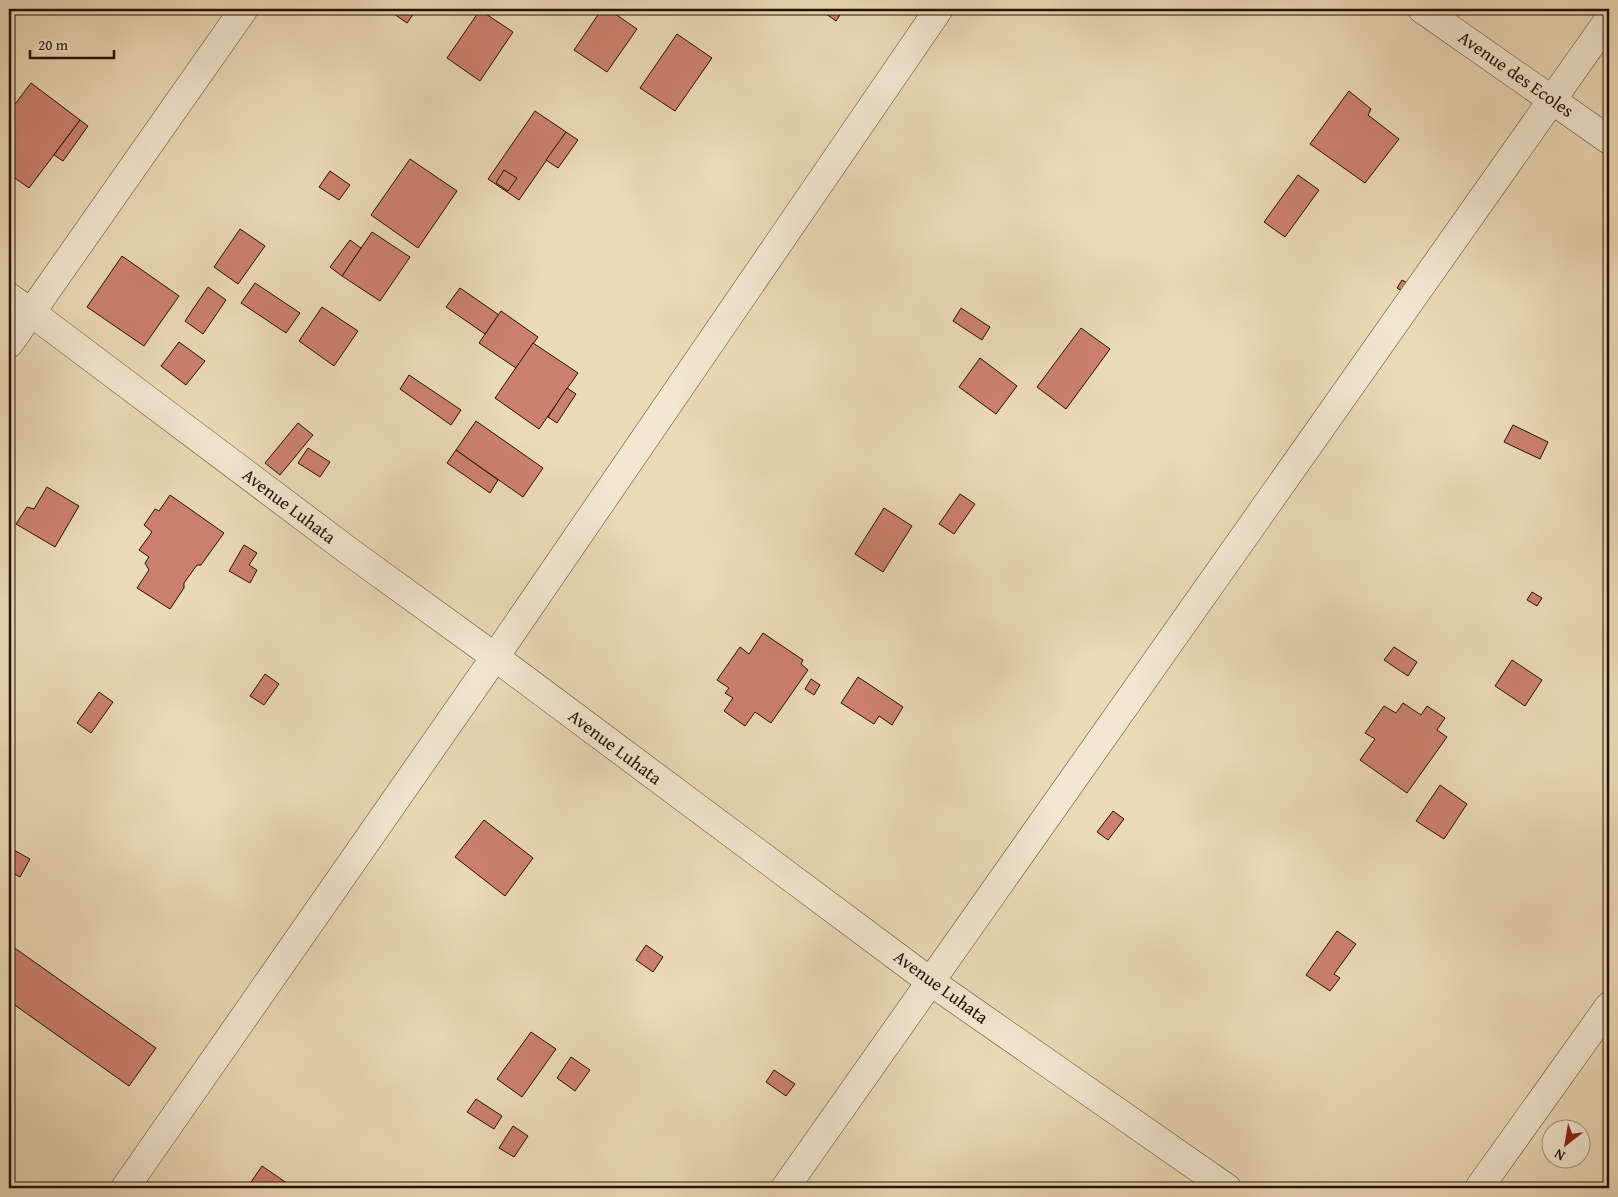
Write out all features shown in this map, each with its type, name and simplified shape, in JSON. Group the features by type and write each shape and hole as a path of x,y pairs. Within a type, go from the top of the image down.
{"street":[{"path":"9,344 244,9"},
{"path":"125,1188 495,657 939,9"},
{"name":"Avenue des Ecoles","path":"1422,9 1609,140"},
{"path":"785,1188 1609,19"},
{"name":"Avenue Luhata","path":"9,298 32,313 354,555 495,657 931,982 1227,1188"},
{"path":"1479,1188 1609,1006"}],"building":[{"path":"387,9 417,9 407,23"},
{"path":"602,9 608,9 637,29 607,72 574,50"},
{"path":"819,9 844,9 836,21"},
{"path":"480,10 513,32 480,81 447,58"},
{"path":"677,34 712,58 675,111 640,88"},
{"path":"31,83 80,120 29,188 9,174 9,112"},
{"path":"1349,91 1371,109 1368,115 1399,139 1365,183 1310,144"},
{"path":"535,111 566,132 519,200 488,179"},
{"path":"80,120 88,126 63,161 54,155"},
{"path":"566,132 578,140 558,168 546,160"},
{"path":"410,159 457,191 418,248 371,215"},
{"path":"504,170 517,178 508,191 496,183"},
{"path":"330,171 350,185 339,200 319,187"},
{"path":"1298,175 1319,190 1285,237 1264,222"},
{"path":"240,229 265,246 238,284 214,267"},
{"path":"372,232 410,257 380,301 342,276"},
{"path":"350,240 361,248 342,276 330,267"},
{"path":"122,256 179,296 144,346 87,307"},
{"path":"1402,280 1411,285 1406,293 1397,288"},
{"path":"255,283 300,313 286,333 241,303"},
{"path":"208,287 226,300 203,334 185,321"},
{"path":"460,288 499,315 485,334 446,307"},
{"path":"322,307 358,331 334,366 299,341"},
{"path":"961,308 990,327 982,340 953,321"},
{"path":"501,311 538,337 516,368 479,343"},
{"path":"1081,328 1110,349 1066,409 1037,387"},
{"path":"179,342 205,361 186,385 161,366"},
{"path":"533,343 578,373 539,429 495,398"},
{"path":"980,358 1017,386 996,414 959,387"},
{"path":"409,375 461,410 451,425 400,389"},
{"path":"567,388 576,394 557,423 548,417"},
{"path":"476,421 543,468 523,497 456,450"},
{"path":"298,423 313,435 280,475 265,463"},
{"path":"1513,425 1548,442 1540,459 1504,442"},
{"path":"308,448 330,462 320,477 298,463"},
{"path":"456,450 498,480 490,493 447,463"},
{"path":"47,487 79,506 55,547 16,524 27,507 34,509"},
{"path":"960,494 975,504 954,534 939,524"},
{"path":"170,495 224,533 201,565 197,565 184,583 184,588 170,609 137,588 149,570 145,563 149,557 139,550 152,532 144,525 155,509 159,511"},
{"path":"884,508 912,526 883,572 855,554"},
{"path":"244,545 257,553 249,565 257,570 250,583 229,571"},
{"path":"1532,592 1542,598 1537,606 1527,600"},
{"path":"763,633 803,660 801,664 808,670 771,723 755,712 745,726 724,711 733,698 725,693 729,688 717,680 740,647 749,654"},
{"path":"1394,647 1417,662 1408,676 1384,660"},
{"path":"1512,660 1542,680 1525,706 1495,686"},
{"path":"265,674 279,684 264,705 250,696"},
{"path":"858,677 903,707 892,725 879,716 874,724 841,703"},
{"path":"811,679 820,685 814,695 805,689"},
{"path":"99,692 113,702 91,733 77,723"},
{"path":"1403,703 1421,715 1427,706 1445,718 1437,730 1447,737 1407,793 1360,760 1375,739 1365,733 1384,706 1396,713"},
{"path":"1440,785 1467,804 1444,839 1416,821"},
{"path":"1113,811 1124,819 1108,840 1097,832"},
{"path":"484,820 533,858 505,896 455,857"},
{"path":"12,849 30,859 20,877 9,871 9,854"},
{"path":"1337,931 1356,944 1334,974 1340,978 1330,991 1306,975"},
{"path":"9,944 156,1048 129,1086 9,1001"},
{"path":"646,945 663,957 653,972 636,960"},
{"path":"531,1032 556,1049 522,1097 497,1079"},
{"path":"571,1057 590,1070 575,1091 557,1078"},
{"path":"774,1070 795,1084 786,1096 766,1082"},
{"path":"476,1099 502,1116 494,1129 467,1112"},
{"path":"513,1126 528,1136 514,1157 499,1148"},
{"path":"262,1166 294,1188 247,1188"}]}
